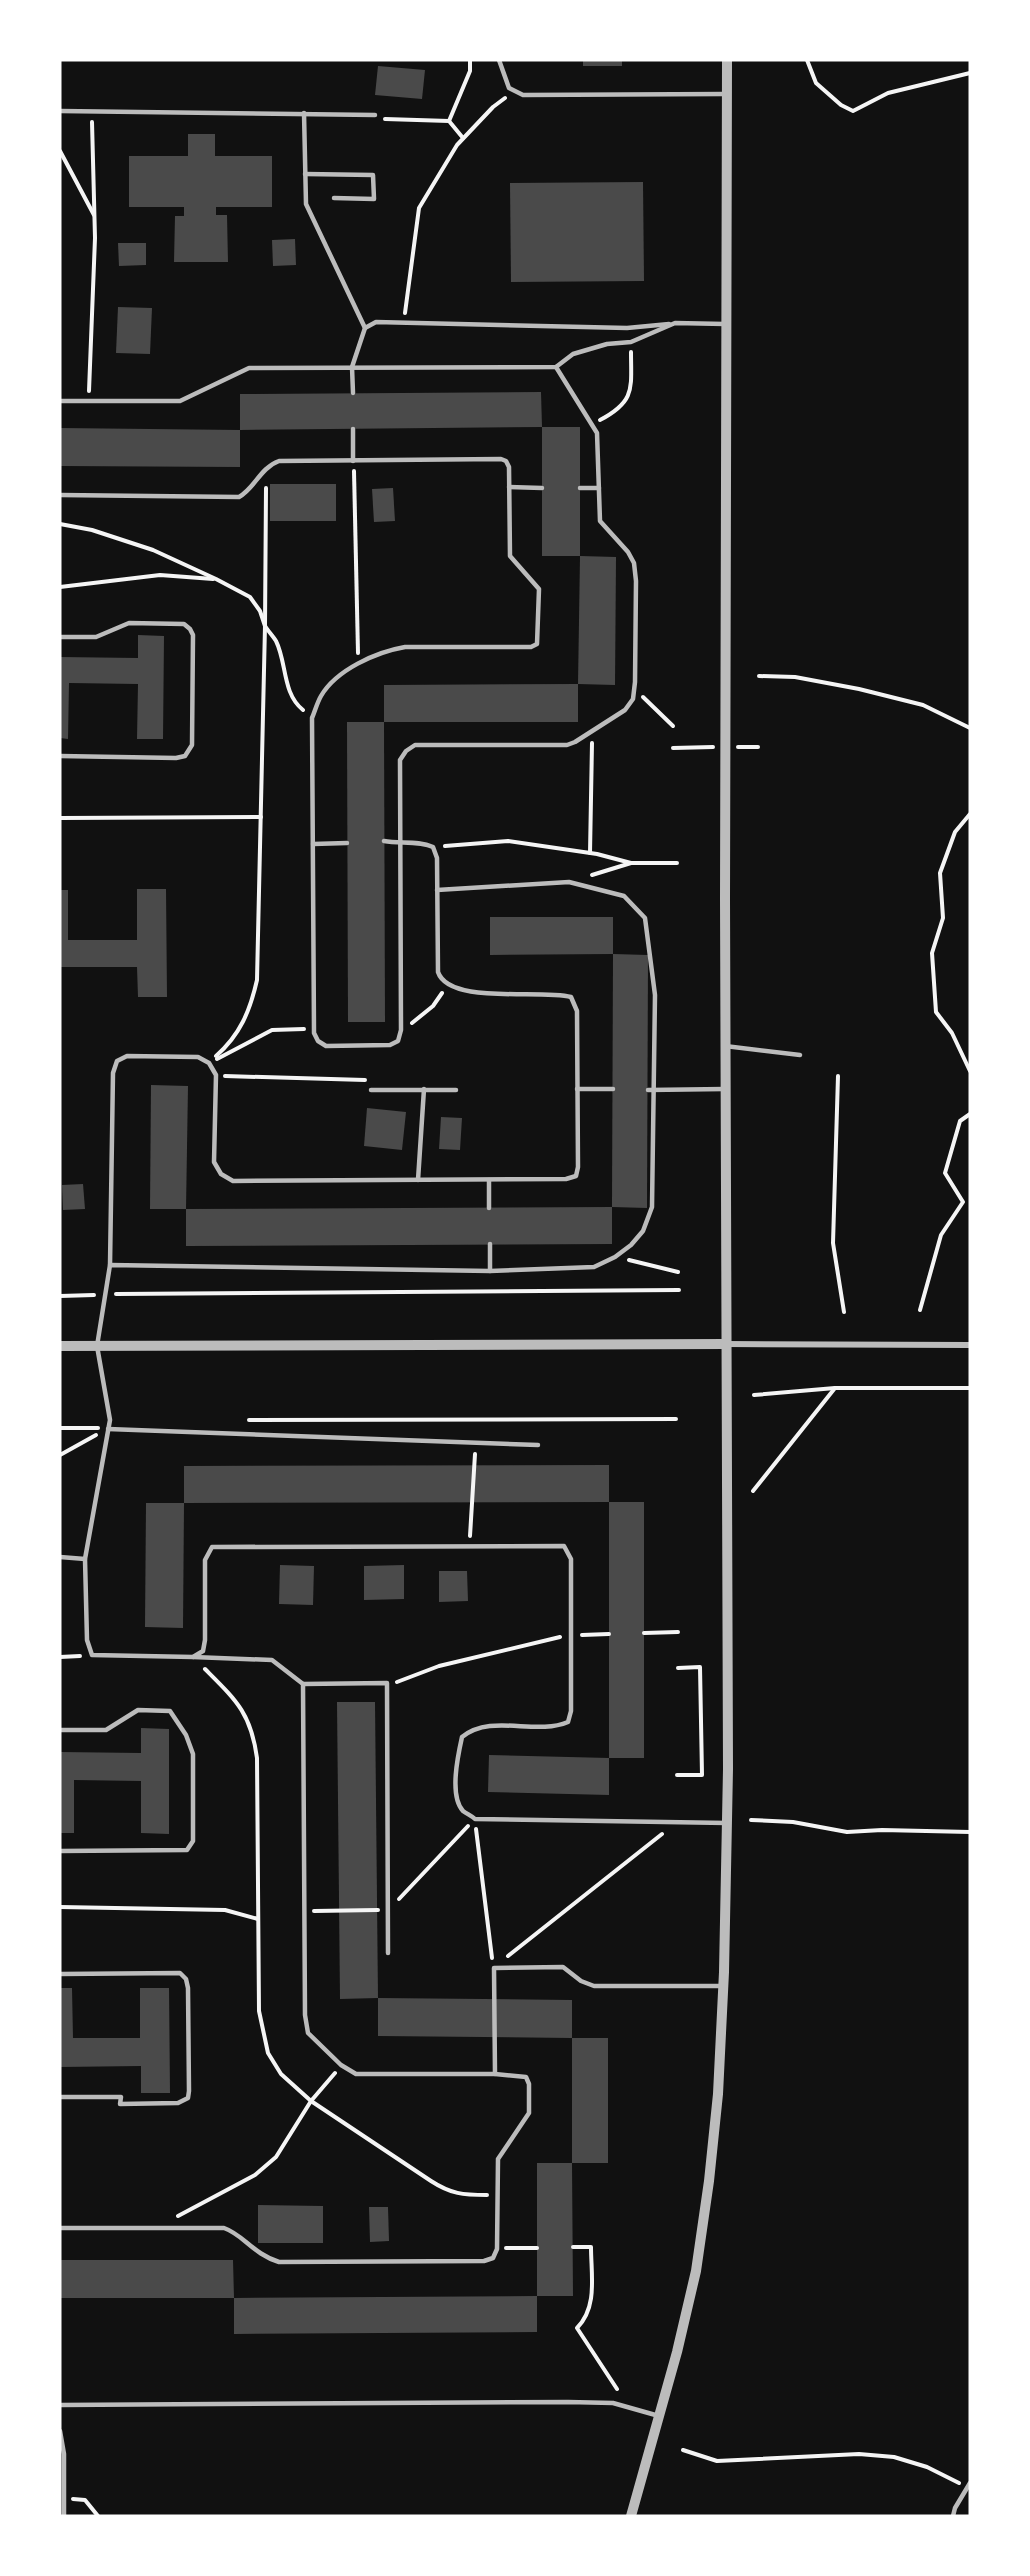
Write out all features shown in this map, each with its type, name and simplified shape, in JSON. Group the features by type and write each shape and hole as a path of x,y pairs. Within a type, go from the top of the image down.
{"street":[{"path":"631,2516 660,2416 696,2271 718,2094 723,1986 727,1823 725,324 728,60"},
{"path":"60,1346 970,1345"}],"lane":[{"path":"499,60 509,88 523,95 728,94"},
{"path":"60,111 375,115"},
{"path":"304,113 306,204 365,328"},
{"path":"305,174 373,175 374,199 334,198"},
{"path":"353,393 352,367 365,328 376,322 627,328 675,323 725,324"},
{"path":"60,401 180,401 249,368 556,367 573,354 607,344 631,342 675,323"},
{"path":"60,495 239,497 245,494 266,468 279,461 501,459 506,461 509,467 510,556 539,589 537,644 531,647 405,647 386,652 348,670 321,696 312,718 314,1029 318,1041 326,1046 390,1046 398,1041 401,1030 400,760 406,751 415,745 567,745 625,710 633,699 636,582 634,563 628,552 600,521 599,443 593,424 556,367"},
{"path":"353,429 353,461"},
{"path":"509,488 542,488"},
{"path":"580,488 599,488"},
{"path":"60,637 96,637 132,623 184,624 193,635 192,745 185,756 176,758 60,756"},
{"path":"384,841 400,844 424,843 433,847 437,858 438,972 441,980 447,985 484,994 557,994 571,997 578,1011 576,1176 566,1179 489,1180 233,1180 221,1174 214,1162 216,1075 209,1063 198,1057 128,1056 117,1061 113,1073 110,1265 97,1346 110,1420 85,1558 87,1640 92,1655 272,1660 303,1684 387,1683 388,1953"},
{"path":"313,844 347,843"},
{"path":"110,1265 490,1271 594,1267 615,1257 631,1245 643,1231 652,1207 655,995 645,918 624,896 569,882 437,890"},
{"path":"725,1046 800,1055"},
{"path":"418,1180 424,1089"},
{"path":"577,1089 613,1089"},
{"path":"648,1090 725,1089"},
{"path":"371,1090 456,1090"},
{"path":"489,1180 489,1208"},
{"path":"490,1245 490,1271"},
{"path":"108,1429 537,1445"},
{"path":"193,1657 202,1651 205,1640 205,1560 212,1547 564,1546 571,1558 571,1711 568,1722 556,1727 481,1726 462,1737 457,1758 456,1797 462,1810 475,1819 727,1823"},
{"path":"60,1557 85,1558"},
{"path":"60,2228 224,2228 231,2230 256,2252 279,2262 484,2261 493,2258 496,2249 498,2159 529,2113 529,2084 526,2076 356,2074 341,2065 308,2033 305,2015 303,1684"},
{"path":"60,1730 106,1730 138,1710 170,1710 186,1735 193,1754 193,1841 187,1850 60,1851"},
{"path":"495,2074 494,1968 563,1967 581,1981 594,1986 723,1986"},
{"path":"60,1974 180,1974 186,1978 189,2068 188,2098 178,2103 120,2104 121,2097 60,2097"},
{"path":"60,2405 568,2402 613,2403 660,2416"},
{"path":"60,2431 64,2454 62,2499 64,2516"},
{"path":"953,2516 955,2508 969,2486"}],"path":[{"path":"449,121 470,71 471,60"},
{"path":"807,60 816,83 841,105 853,111 888,93 970,73"},
{"path":"963,76 970,81"},
{"path":"403,323 419,207 457,145 493,107 515,91"},
{"path":"89,400 94,216 92,111"},
{"path":"375,115 375,119 449,121 463,138"},
{"path":"60,152 94,216"},
{"path":"593,424 618,411 631,391 631,342"},
{"path":"353,461 358,666"},
{"path":"209,1063 238,1034 252,1005 257,969 265,626 266,468"},
{"path":"60,524 92,530 153,550 250,597 260,611 265,626 277,642 287,684 297,706 312,718"},
{"path":"60,587 160,575 216,579"},
{"path":"759,676 795,677 923,705 970,728"},
{"path":"643,696 673,726"},
{"path":"590,853 592,731"},
{"path":"970,814 955,832 940,873 943,918 932,954 936,1012 952,1034 970,1071"},
{"path":"60,818 261,817"},
{"path":"433,847 508,841 590,853 631,863 677,863"},
{"path":"569,882 631,863"},
{"path":"401,1030 433,1006 447,985"},
{"path":"209,1063 272,1030 314,1029"},
{"path":"216,1075 372,1081 371,1090"},
{"path":"838,1076 833,1243 844,1312"},
{"path":"920,1310 941,1234 963,1202 945,1173 960,1122 970,1114"},
{"path":"615,1257 678,1272"},
{"path":"165,1294 679,1290"},
{"path":"754,1395 835,1388 970,1388"},
{"path":"753,1491 835,1388"},
{"path":"238,1420 676,1419"},
{"path":"470,1546 477,1420"},
{"path":"60,1428 108,1429"},
{"path":"60,1455 108,1429"},
{"path":"644,1633 678,1632"},
{"path":"387,1683 402,1682 439,1666 571,1635 609,1634"},
{"path":"60,1657 92,1655"},
{"path":"678,1668 700,1667 702,1775 678,1775"},
{"path":"475,1819 494,1968"},
{"path":"751,1820 793,1822 847,1832 882,1830 970,1832"},
{"path":"494,1968 676,1822"},
{"path":"60,1907 225,1910 258,1919"},
{"path":"157,2228 255,2175 269,2163 291,2135 312,2101 341,2065"},
{"path":"573,2247 591,2247 591,2304 585,2320 577,2328 617,2389"},
{"path":"496,2249 537,2248"},
{"path":"682,2450 717,2461 849,2454 894,2457 927,2467 969,2486"},
{"path":"62,2499 85,2500 98,2516"}],"building":[{"path":"583,60 622,60 622,66 583,66"},
{"path":"378,66 425,70 422,99 375,95"},
{"path":"188,134 215,134 215,156 272,156 272,207 216,207 216,215 227,215 228,262 174,262 175,216 184,216 184,207 129,207 129,156 188,156"},
{"path":"643,182 644,281 511,282 510,183"},
{"path":"295,239 296,265 273,266 272,240"},
{"path":"118,243 146,243 146,265 119,266"},
{"path":"118,307 152,308 150,354 116,353"},
{"path":"541,392 542,427 240,430 240,394"},
{"path":"542,427 580,427 580,556 542,556"},
{"path":"60,428 240,430 240,467 60,466"},
{"path":"270,484 336,484 336,521 270,521"},
{"path":"393,488 395,521 374,522 372,489"},
{"path":"580,556 616,557 615,685 578,684"},
{"path":"138,635 164,636 163,739 137,739 138,684 69,683 68,739 60,738 60,657 138,658"},
{"path":"578,684 578,722 384,722 384,685"},
{"path":"347,722 384,722 385,1022 348,1022"},
{"path":"137,889 166,889 167,997 138,997 137,967 60,967 60,890 68,890 68,940 137,940"},
{"path":"490,917 613,917 613,954 490,955"},
{"path":"613,954 648,955 647,1208 612,1207"},
{"path":"151,1085 188,1086 186,1209 150,1209"},
{"path":"367,1108 406,1112 402,1150 364,1146"},
{"path":"441,1117 462,1118 460,1150 439,1149"},
{"path":"83,1184 85,1209 63,1210 62,1185"},
{"path":"612,1207 612,1244 186,1246 186,1209"},
{"path":"609,1465 609,1502 184,1503 184,1466"},
{"path":"609,1502 644,1502 644,1758 609,1758"},
{"path":"146,1503 184,1503 183,1628 145,1627"},
{"path":"280,1565 314,1566 313,1605 279,1604"},
{"path":"404,1565 404,1599 364,1600 364,1566"},
{"path":"439,1571 467,1571 468,1601 439,1602"},
{"path":"337,1702 375,1702 378,1998 340,1999"},
{"path":"141,1728 169,1729 169,1834 141,1833 141,1781 74,1780 74,1833 60,1833 60,1752 141,1753"},
{"path":"489,1755 609,1758 609,1795 488,1792"},
{"path":"60,1988 72,1988 73,2038 140,2038 140,1988 169,1988 170,2093 141,2093 141,2066 60,2067"},
{"path":"378,1998 572,2000 572,2038 378,2036"},
{"path":"572,2038 608,2038 608,2163 572,2163"},
{"path":"537,2163 572,2163 573,2296 537,2296"},
{"path":"258,2205 323,2206 323,2243 258,2243"},
{"path":"369,2207 388,2207 389,2241 370,2242"},
{"path":"60,2260 233,2260 234,2298 60,2298"},
{"path":"537,2296 537,2332 234,2334 234,2298"}]}
